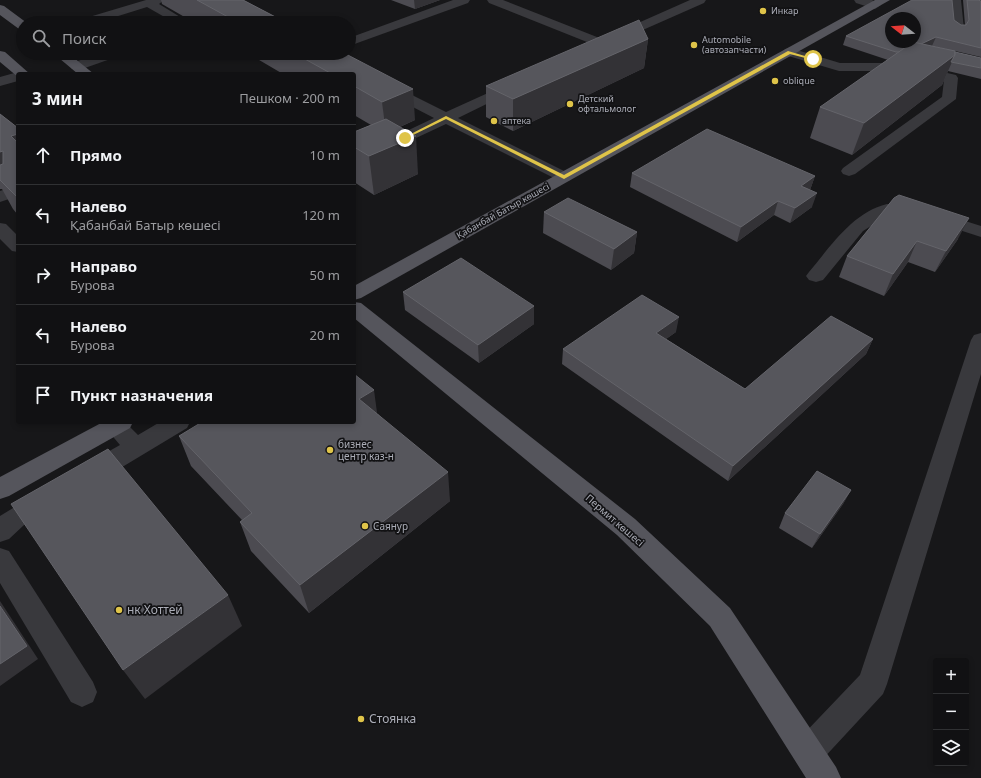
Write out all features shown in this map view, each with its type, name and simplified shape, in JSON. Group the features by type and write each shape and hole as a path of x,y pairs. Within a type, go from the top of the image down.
{"main road":[{"name":"Қабанбай Батыр көшесі","path":"356,293 880,2"},
{"path":"0,8 16,21"},
{"path":"0,55 21,72"},
{"path":"69,60 82,70"},
{"name":"Пермит көшесі","path":"356,310 626,527 720,617 809,751 825,778"},
{"path":"0,489 116,424"}],"street":[{"path":"356,39 464,0"},
{"path":"493,0 602,44"},
{"path":"588,50 700,0"},
{"path":"860,0 880,2"},
{"path":"955,0 958,29"},
{"path":"106,16 154,1 174,16"},
{"path":"672,2 685,7"},
{"path":"790,52 839,67 904,67 951,78 949,99 849,171"},
{"path":"904,67 921,57"},
{"path":"82,70 101,60"},
{"path":"0,82 16,77"},
{"path":"372,80 564,177"},
{"path":"356,161 524,81"},
{"path":"0,196 16,191"},
{"path":"816,276 857,227 887,209 918,211 981,232"},
{"path":"0,228 16,245"},
{"path":"809,751 872,684 981,340"},
{"path":"119,424 136,447"},
{"path":"0,531 15,518 176,424"},
{"path":"0,559 82,692"}],"building":[{"path":"197,0 243,0 274,16 226,16"},
{"path":"912,0 952,0 954,20 961,25 966,25 969,20 967,0 981,1 981,48 936,37 921,44 921,12 890,12"},
{"path":"885,15 885,48 905,48 899,52 896,52 846,36"},
{"path":"639,20 648,39 513,99 486,86"},
{"path":"921,44 955,51 955,55 864,123 820,107 904,48 921,48"},
{"path":"955,52 981,58 981,68 951,62"},
{"path":"356,59 413,89 382,102 356,87 356,72 328,72 307,60"},
{"path":"0,114 16,126 16,135 11,136 16,141 16,196 0,180 0,165 3,164 3,151 0,152"},
{"path":"386,119 416,136 369,156 356,148 356,131"},
{"path":"707,129 815,176 801,186 817,193 795,208 778,201 741,227 632,173"},
{"path":"899,195 969,218 946,251 917,241 893,274 847,256 894,198"},
{"path":"568,198 637,232 614,249 544,212"},
{"path":"461,258 534,306 478,345 403,292"},
{"path":"642,295 679,317 656,333 745,389 831,316 873,339 733,466 563,349"},
{"path":"356,376 374,390 359,399 448,472 300,585 240,522 252,513 179,436 199,424 356,424"},
{"path":"108,449 228,595 123,670 11,504"},
{"path":"817,471 851,490 820,534 785,513"},
{"path":"0,606 27,646 0,664"}],"place":[{"name":"Инкар","path":"763,11"},
{"name":"Automobile (автозапчасти)","path":"694,45"},
{"name":"oblique","path":"775,81"},
{"name":"Детский офтальмолог","path":"570,104"},
{"name":"аптека","path":"494,121"},
{"name":"бизнес центр каз-н","path":"330,450"},
{"name":"Саянур","path":"365,526"},
{"name":"нк Хоттей","path":"119,610"},
{"name":"Стоянка","path":"361,719"}],"route":[{"path":"405,138 446,118 564,177 790,52 813,59"}]}
